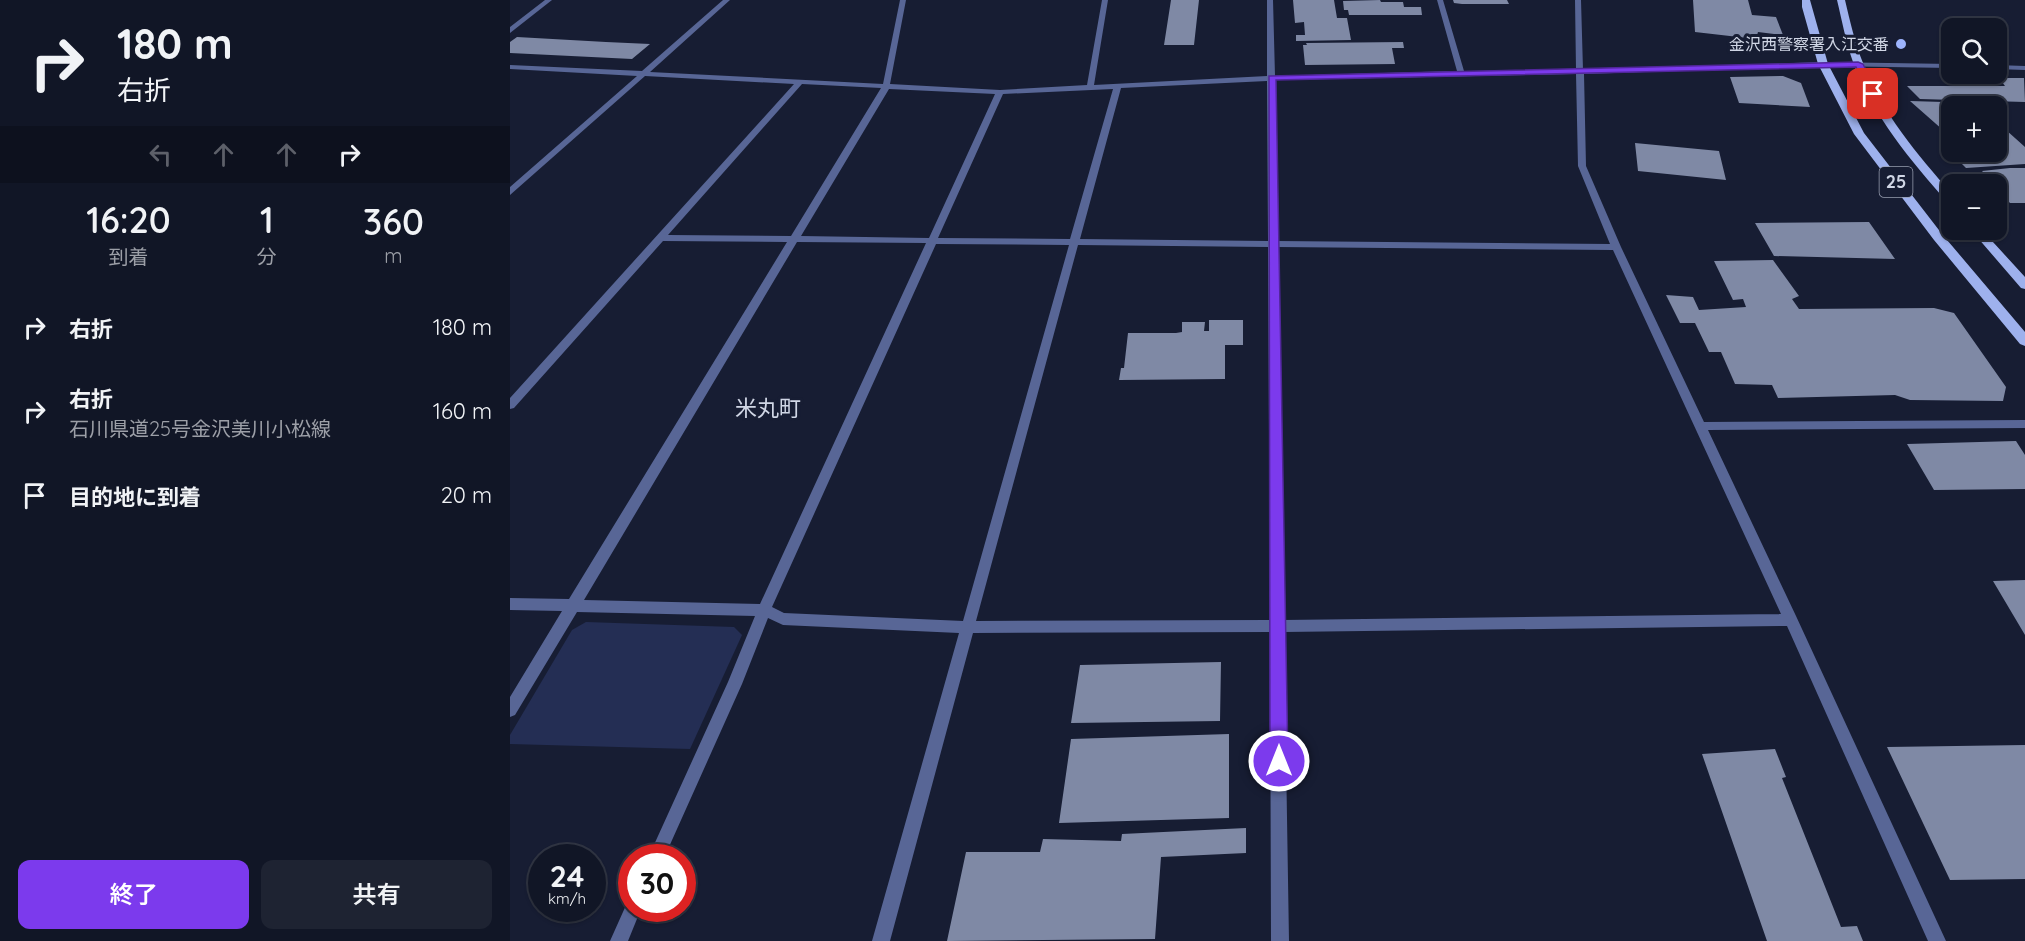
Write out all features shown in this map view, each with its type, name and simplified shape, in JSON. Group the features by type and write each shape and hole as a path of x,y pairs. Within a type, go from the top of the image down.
{"main road":[{"name":"25","path":"1806,0 1823,64 1859,134 1938,237 2025,341"},
{"name":"25","path":"1841,0 1858,64 1873,94 1907,149 1941,188"},
{"path":"1985,240 2025,285"}],"street":[{"path":"510,31 549,0"},
{"path":"510,192 727,0"},
{"path":"510,710 886,87 903,0"},
{"path":"1090,88 1105,0"},
{"path":"1270,0 1280,941"},
{"path":"1440,0 1461,73"},
{"path":"1578,0 1582,166 1616,247 1791,620 1937,941"},
{"path":"510,67 1000,92 1272,78 1823,64 1941,66"},
{"path":"2007,67 2025,68"},
{"path":"510,405 799,82"},
{"path":"881,941 1117,87"},
{"path":"662,844 735,684 764,610 1000,92"},
{"path":"660,238 1616,247"},
{"path":"1701,426 2025,424"},
{"path":"510,604 764,610 783,619 968,627 1791,620"},
{"path":"619,941 627,922"}],"shaded area":[{"path":"586,622 734,627 742,635 690,749 510,744 510,735 572,630"}],"building":[{"path":"1171,0 1199,0 1194,45 1164,45"},
{"path":"1293,0 1334,0 1337,18 1347,18 1351,40 1296,41 1296,35 1305,35 1304,22 1295,23"},
{"path":"1380,0 1381,2 1403,2 1404,7 1421,7 1422,15 1349,15 1348,10 1344,10 1343,1"},
{"path":"1453,0 1507,0 1509,4 1462,4 1454,3"},
{"path":"1693,0 1748,0 1752,15 1776,17 1783,35 1758,32 1756,39 1695,32"},
{"path":"517,37 650,44 632,59 510,53 510,42"},
{"path":"1403,42 1404,48 1392,48 1395,64 1305,65 1303,45 1307,45 1306,43"},
{"path":"1783,76 1801,83 1810,107 1739,103 1730,77"},
{"path":"2007,78 2024,78 2025,102 2007,101 2007,96 1941,96 1941,100 1920,99 1907,86 2005,86 2004,84 2007,84"},
{"path":"1910,101 1941,102 1941,128"},
{"path":"2007,131 2025,147 2025,164 1966,168 1960,162 2007,162"},
{"path":"1635,143 1719,151 1726,180 1638,171"},
{"path":"2025,168 2025,203 2010,203 2007,200 2007,174 1985,174 1982,171"},
{"path":"1869,222 1895,259 1774,256 1755,223"},
{"path":"1773,260 1799,296 1792,299 1799,309 1934,308 1954,313 2006,387 2003,401 1910,400 1895,395 1778,398 1772,385 1735,384 1721,352 1709,352 1695,323 1680,323 1666,295 1693,297 1699,310 1746,307 1743,299 1733,300 1714,261"},
{"path":"1209,320 1243,320 1243,345 1225,345 1225,379 1119,380 1121,368 1124,368 1128,333 1182,332 1182,322 1205,322 1204,331 1209,331"},
{"path":"2016,441 2025,455 2025,489 1934,490 1907,444"},
{"path":"2025,580 2025,635 1993,581"},
{"path":"1221,662 1220,721 1071,723 1080,665"},
{"path":"1229,734 1229,818 1059,823 1071,739"},
{"path":"2025,745 2025,879 1950,880 1887,747"},
{"path":"1775,749 1786,777 1782,778 1841,927 1857,926 1863,941 1767,941 1702,754"},
{"path":"1246,828 1246,853 1161,857 1155,939 947,941 966,852 1040,852 1043,839 1121,841 1122,834"}],"place":[{"name":"金沢西警察署入江交番","path":"1901,44"}],"district":[{"name":"米丸町","path":"768,408"}],"route":[{"path":"1279,761 1272,78 1858,64 1873,94"}]}
